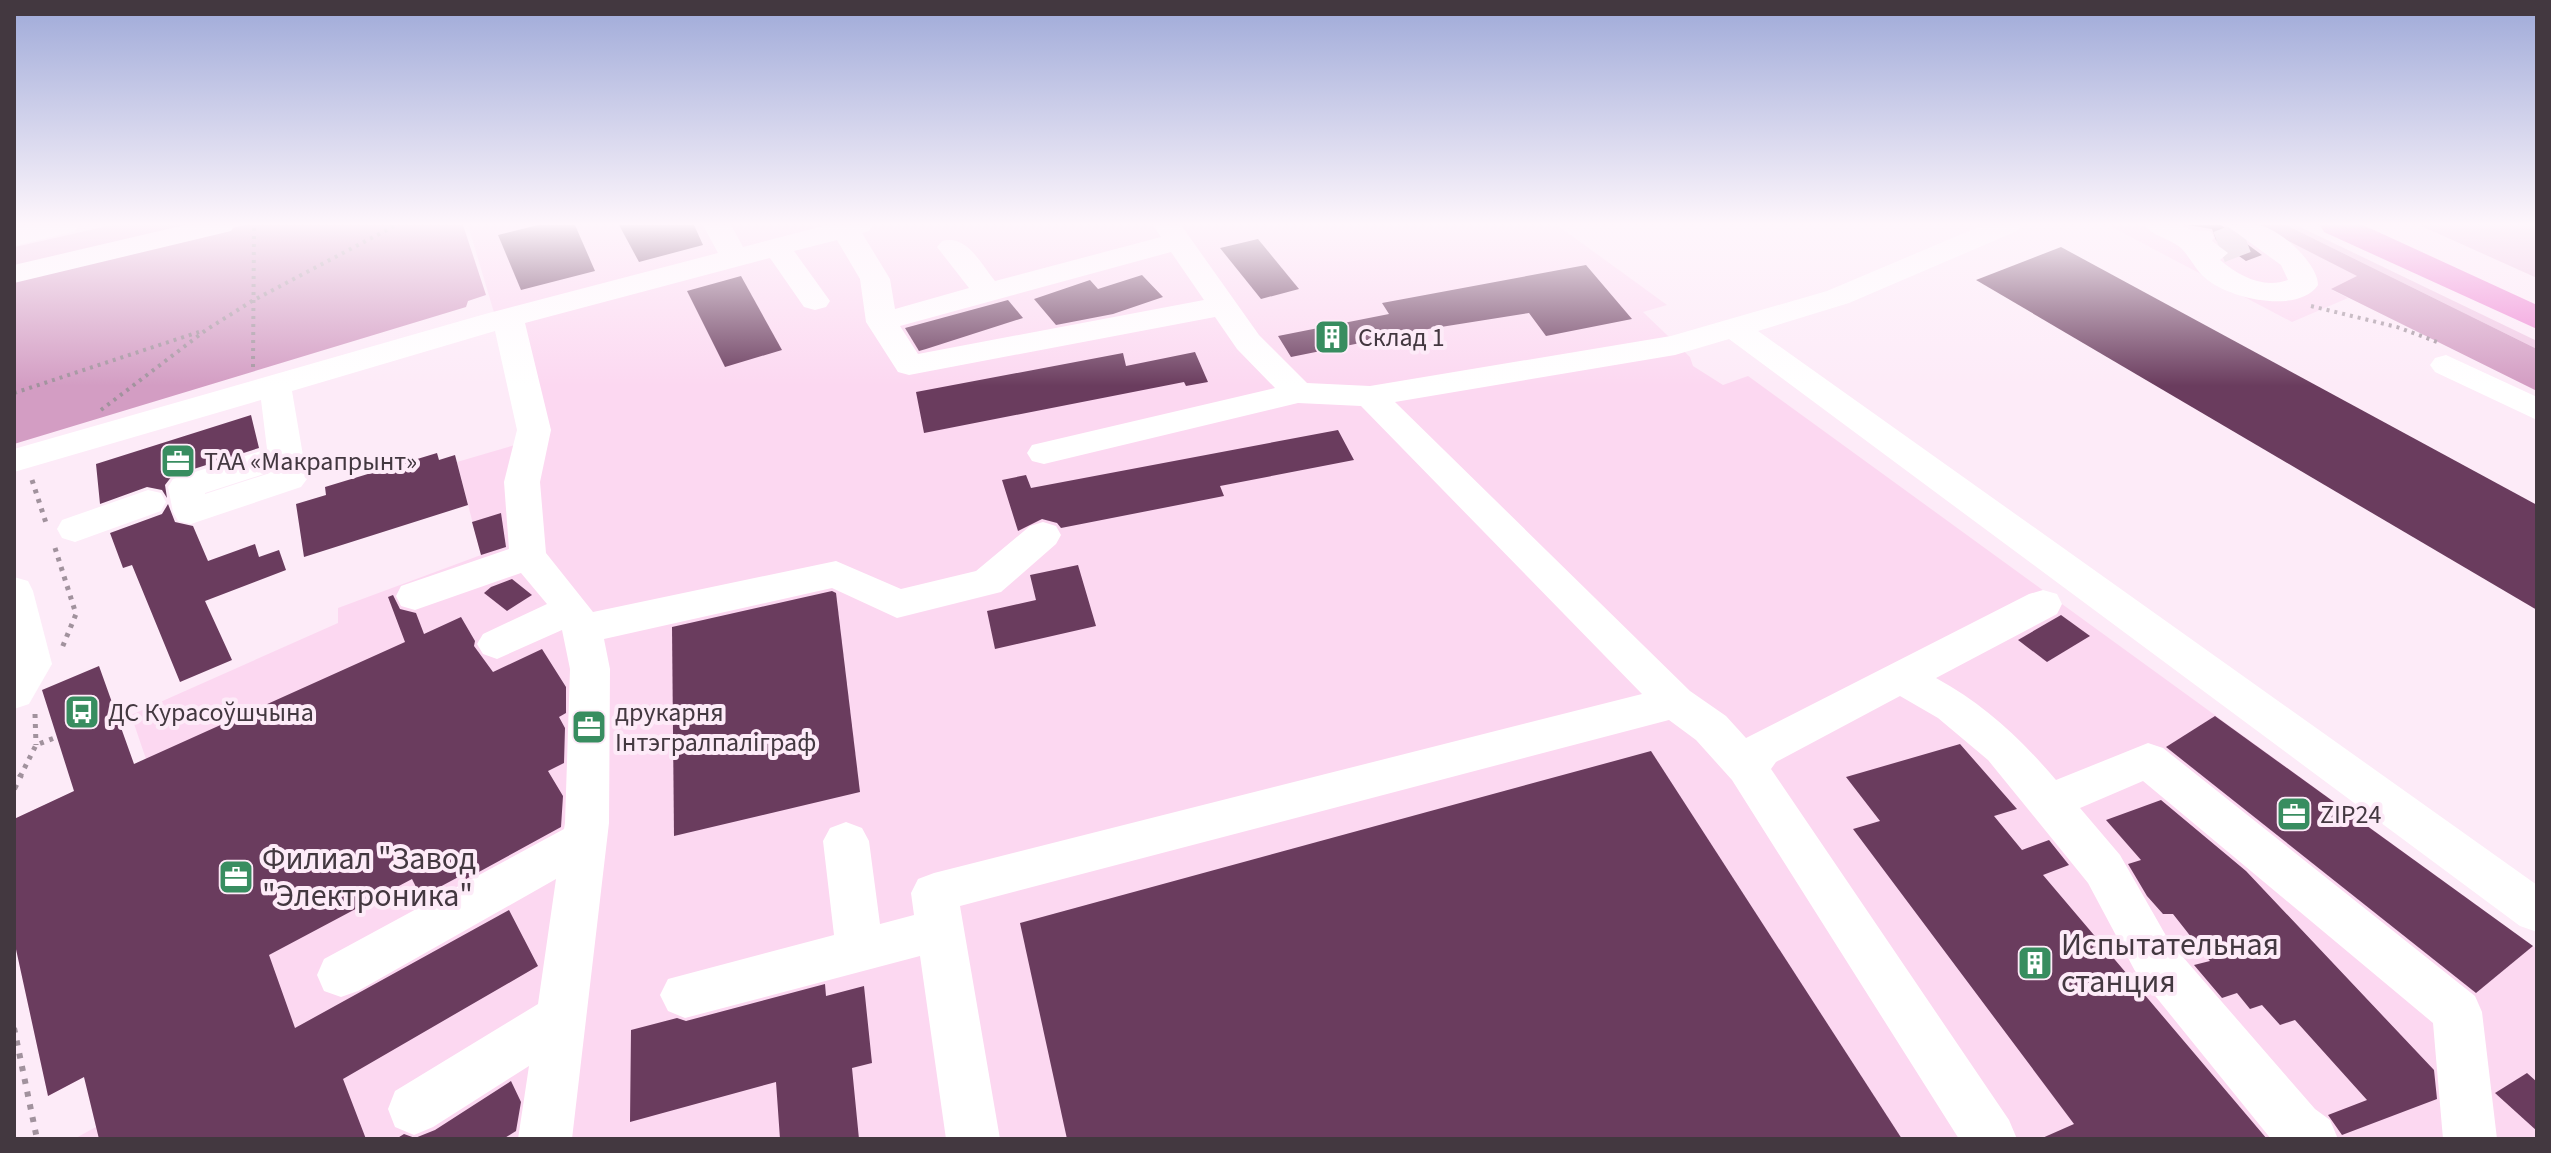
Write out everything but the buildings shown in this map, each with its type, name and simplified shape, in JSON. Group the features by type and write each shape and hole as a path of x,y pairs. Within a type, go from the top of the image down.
{"highway":[{"path":"2452,279 2537,318"},
{"path":"2501,279 2537,295"}],"lane":[{"path":"14,461 508,318 656,279"},
{"path":"799,279 815,301"},
{"path":"875,279 882,322 909,365 1223,306"},
{"path":"977,279 988,292"},
{"path":"882,322 1035,279"},
{"path":"1204,279 1248,342 1298,393"},
{"path":"1044,453 1298,393 1383,394 1675,345 1838,297 1881,279"},
{"path":"2229,279 2254,290 2285,293 2303,285 2305,279"},
{"path":"508,318 534,430 522,482 528,556 577,619 590,669 585,840 545,1139"},
{"path":"1735,329 2537,911"},
{"path":"2448,356 2537,410"},
{"path":"264,389 284,455"},
{"path":"1383,394 1675,702 1754,759"},
{"path":"1383,394 1754,759 1990,1139"},
{"path":"75,529 148,502"},
{"path":"497,644 577,619 836,574 897,604 988,582 1043,535"},
{"path":"415,596 528,556"},
{"path":"14,591 32,664 14,693"},
{"path":"1754,759 1900,677 2043,604"},
{"path":"1900,677 1953,707 2003,748 2104,869 2152,956 2296,1128 2311,1139"},
{"path":"973,1139 934,893 1675,702"},
{"path":"2048,802 2148,760 2457,1012 2470,1139"},
{"path":"341,975 585,840"},
{"path":"846,841 860,951"},
{"path":"685,995 940,930"},
{"path":"414,1109 562,1017"}],"path":[{"path":"253,279 252,301 264,389"},
{"path":"95,415 206,330 294,279"},
{"path":"2285,293 2314,307 2397,327 2448,356"},
{"path":"14,393 206,330"},
{"path":"14,789 36,745 57,737"},
{"path":"14,1028 37,1139"}],"shaded area":[{"path":"14,279 481,279 486,295 468,301 466,307 14,444"},
{"path":"484,279 1631,279 1667,305 1643,312 1690,357 1693,366 1723,385 1748,376 2537,949 2537,1139 74,1139 96,1127 84,1077 48,1096 14,940 14,819 146,759 131,715 338,623 338,608 481,555 457,462 522,443 501,336"},
{"path":"2210,279 2353,279 2332,290 2348,298 2292,322"},
{"path":"2351,279 2395,279 2537,349 2537,391 2331,289"},
{"path":"2395,279 2408,279 2537,341 2537,349"}],"place":[{"name":"Склад 1","path":"1332,337"},
{"name":"ТАА «Макрапрынт»","path":"178,461"},
{"name":"ДС Курасоўшчына","path":"82,712"},
{"name":"друкарня Інтэгралпаліграф","path":"589,727"},
{"name":"ZIP24","path":"2294,814"},
{"name":"Филиал \"Завод \"Электроника\"","path":"236,877"},
{"name":"Испытательная станция","path":"2035,963"}]}
